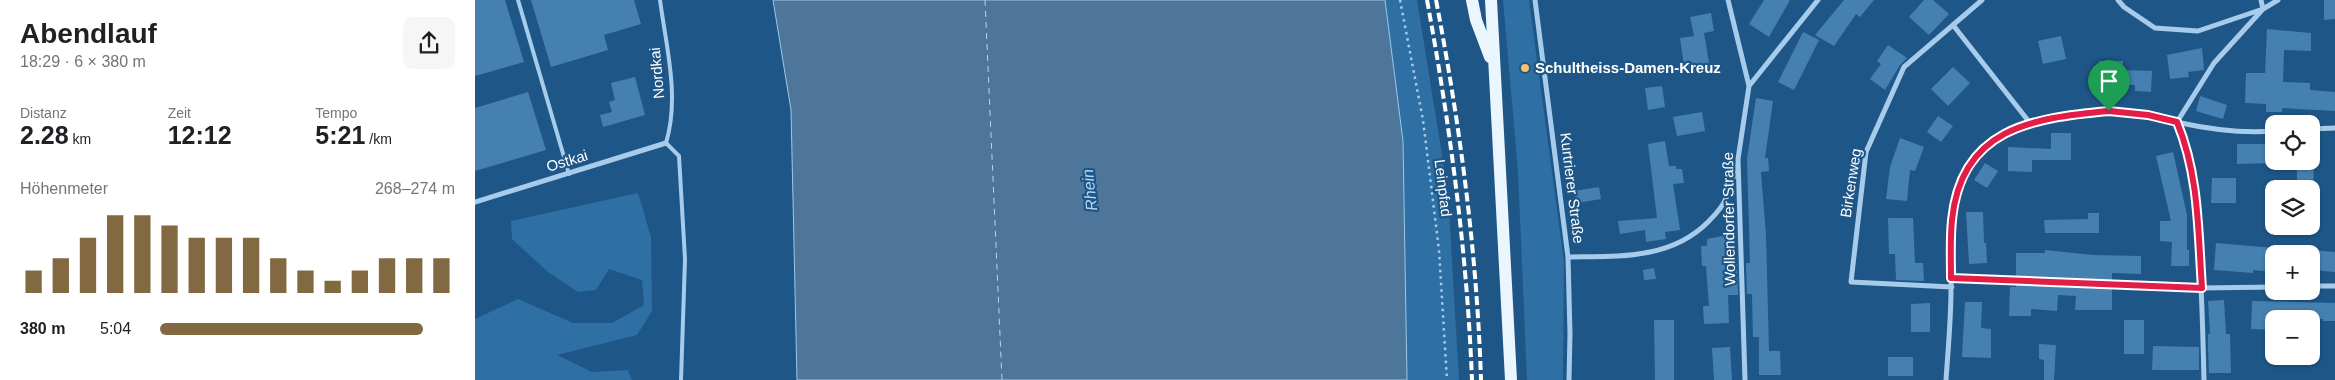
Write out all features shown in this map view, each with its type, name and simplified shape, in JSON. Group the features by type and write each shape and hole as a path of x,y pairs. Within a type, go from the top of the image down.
{"main road":[{"path":"1472,0 1476,20 1495,69"},
{"path":"1491,0 1511,380"}],"street":[{"name":"Kurtrierer Straße","path":"1535,0 1568,257 1569,380"},
{"name":"Wollendorfer Straße","path":"1728,0 1749,86 1739,160 1745,380"},
{"path":"1749,86 1818,0"},
{"name":"Birkenweg","path":"1952,287 1851,282 1866,152 1904,67 1983,0"},
{"path":"2118,0 2124,7 2155,28 2198,31 2263,9 2278,0"},
{"path":"2261,0 2263,9"},
{"path":"2177,122 2214,63 2263,9"},
{"path":"1953,25 2029,122"},
{"path":"1946,380 1952,287 1952,220 1961,181 1977,153 2002,135 2029,122 2072,114 2109,111 2148,115 2177,122 2245,133 2265,132"},
{"path":"2177,122 2185,143 2195,190 2202,288 2204,380"},
{"path":"2320,129 2335,128"},
{"name":"Ostkai","path":"475,202 666,143"},
{"path":"1568,257 1629,256 1668,249 1700,230 1715,215 1726,199 1739,160"},
{"path":"1951,278 2202,288 2265,287"},
{"path":"2320,286 2335,286"}],"lane":[{"path":"519,0 569,174"},
{"name":"Nordkai","path":"660,0 672,88 671,126 666,143"},
{"path":"666,143 679,156 685,259 681,380"}],"path":[{"name":"Leinpfad","path":"1400,0 1423,120 1438,241 1447,380"}],"shaded area":[{"path":"1385,0 1417,0 1448,192 1459,380 1407,380 1403,141"},
{"path":"1503,0 1529,0 1564,262 1563,380 1527,380 1518,172"},
{"path":"638,193 651,237 652,311 637,335 557,355 592,372 628,370 632,380 475,380 475,319 518,299 573,323 612,323 644,305 642,280 609,269 596,290 578,292 548,272 512,239 511,221"}],"water":[{"name":"Rhein","path":"773,0 1385,0 1403,141 1407,380 797,380 791,110"}],"building":[{"path":"475,0 505,0 524,62 475,76"},
{"path":"531,0 634,0 641,24 604,35 608,50 551,67"},
{"path":"1764,0 1790,0 1769,37 1749,24"},
{"path":"1844,0 1874,0 1860,17 1856,14 1834,46 1815,35"},
{"path":"1924,0 1933,0 1949,14 1929,35 1909,17"},
{"path":"2324,0 2335,0 2335,19 2324,20"},
{"path":"1711,13 1714,31 1704,33 1710,69 1685,73 1680,38 1694,36 1690,17"},
{"path":"2267,29 2311,33 2311,51 2284,50 2283,82 2310,83 2310,90 2335,92 2335,111 2282,108 2282,112 2266,112 2266,104 2245,103 2246,73 2265,73"},
{"path":"1803,32 1819,40 1794,90 1778,82"},
{"path":"2061,36 2066,59 2043,64 2038,41"},
{"path":"1888,45 1907,58 1900,65 1885,90 1870,79 1881,64 1877,61"},
{"path":"2202,48 2204,70 2188,72 2189,77 2170,79 2167,55"},
{"path":"2099,61 2123,61 2123,70 2152,71 2151,92 2135,91 2135,85 2099,85"},
{"path":"1953,67 1970,83 1948,106 1931,89"},
{"path":"635,77 645,115 603,127 600,115 612,112 609,102 615,100 611,83"},
{"path":"1662,86 1665,107 1648,110 1645,88"},
{"path":"528,92 546,150 475,171 475,108"},
{"path":"2200,96 2227,105 2223,119 2196,111"},
{"path":"1756,98 1773,101 1765,158 1768,158 1769,171 1761,172 1766,235 1769,351 1780,351 1781,375 1759,375 1759,337 1753,337 1752,294 1747,294 1746,263 1750,263 1747,159"},
{"path":"1702,112 1705,131 1677,136 1673,117"},
{"path":"1938,116 1953,126 1941,142 1927,132"},
{"path":"2051,133 2071,133 2071,160 2032,160 2032,172 2008,171 2008,147 2051,149"},
{"path":"1900,138 1924,147 1915,171 1910,170 1907,201 1886,199 1890,167"},
{"path":"1665,141 1669,166 1676,166 1676,169 1682,169 1684,183 1673,184 1680,230 1665,232 1666,239 1646,242 1645,230 1620,234 1618,221 1657,218 1648,144"},
{"path":"2237,144 2265,144 2265,163 2237,164"},
{"path":"2173,152 2187,215 2189,266 2171,266 2172,242 2160,241 2160,221 2171,221 2156,156"},
{"path":"1985,163 1998,171 1987,188 1974,180"},
{"path":"2297,170 2314,170 2313,180 2297,180"},
{"path":"2212,178 2236,178 2236,203 2211,203"},
{"path":"1599,187 1601,199 1577,203 1574,191"},
{"path":"1966,212 1983,212 1987,263 1969,264"},
{"path":"2088,213 2099,213 2099,233 2045,233 2044,220 2088,219"},
{"path":"1888,218 1913,218 1915,263 1923,263 1924,281 1896,280 1895,254 1889,254"},
{"path":"1727,235 1729,264 1737,264 1738,295 1728,295 1729,323 1704,324 1703,306 1709,306 1706,266 1702,266 1701,246 1707,246 1707,239"},
{"path":"2216,243 2265,247 2265,271 2253,270 2253,273 2214,270"},
{"path":"2045,250 2092,255 2141,256 2141,274 2112,273 2112,280 2016,276 2016,253 2045,253"},
{"path":"2320,251 2335,252 2335,272 2320,271"},
{"path":"1654,268 1656,279 1644,280 1643,270"},
{"path":"2016,285 2112,289 2112,310 2075,310 2076,296 2058,295 2057,311 2031,309 2031,316 2009,316 2010,287 2016,287"},
{"path":"2224,300 2226,334 2230,334 2231,373 2209,373 2208,334 2210,334 2208,301"},
{"path":"2252,301 2335,303 2335,321 2323,321 2323,319 2320,319 2320,310 2265,310 2265,330 2251,329"},
{"path":"1965,302 1982,302 1981,328 1991,329 1991,358 1962,357"},
{"path":"1930,303 1930,332 1911,332 1911,304"},
{"path":"1654,320 1674,320 1674,380 1655,380"},
{"path":"2124,320 2144,320 2144,354 2124,354"},
{"path":"2039,344 2056,345 2054,380 2044,380 2044,360 2039,359"},
{"path":"2153,346 2199,347 2199,370 2152,370"},
{"path":"1730,347 1732,380 1714,380 1712,348"},
{"path":"1888,357 1913,357 1913,376 1888,376"}],"ferry route":[{"path":"985,0 1002,380"}],"railway":[{"path":"1427,0 1443,94 1462,237 1472,380"},
{"path":"1436,0 1453,94 1466,189 1476,285 1481,380"}],"place":[{"name":"Schultheiss-Damen-Kreuz","path":"1525,68"}],"route":[{"path":"2109,111 2148,115 2177,122 2191,163 2195,190 2202,288 1951,278 1952,220 1961,181 1977,153 2002,135 2029,122 2072,114 2109,111"}]}
